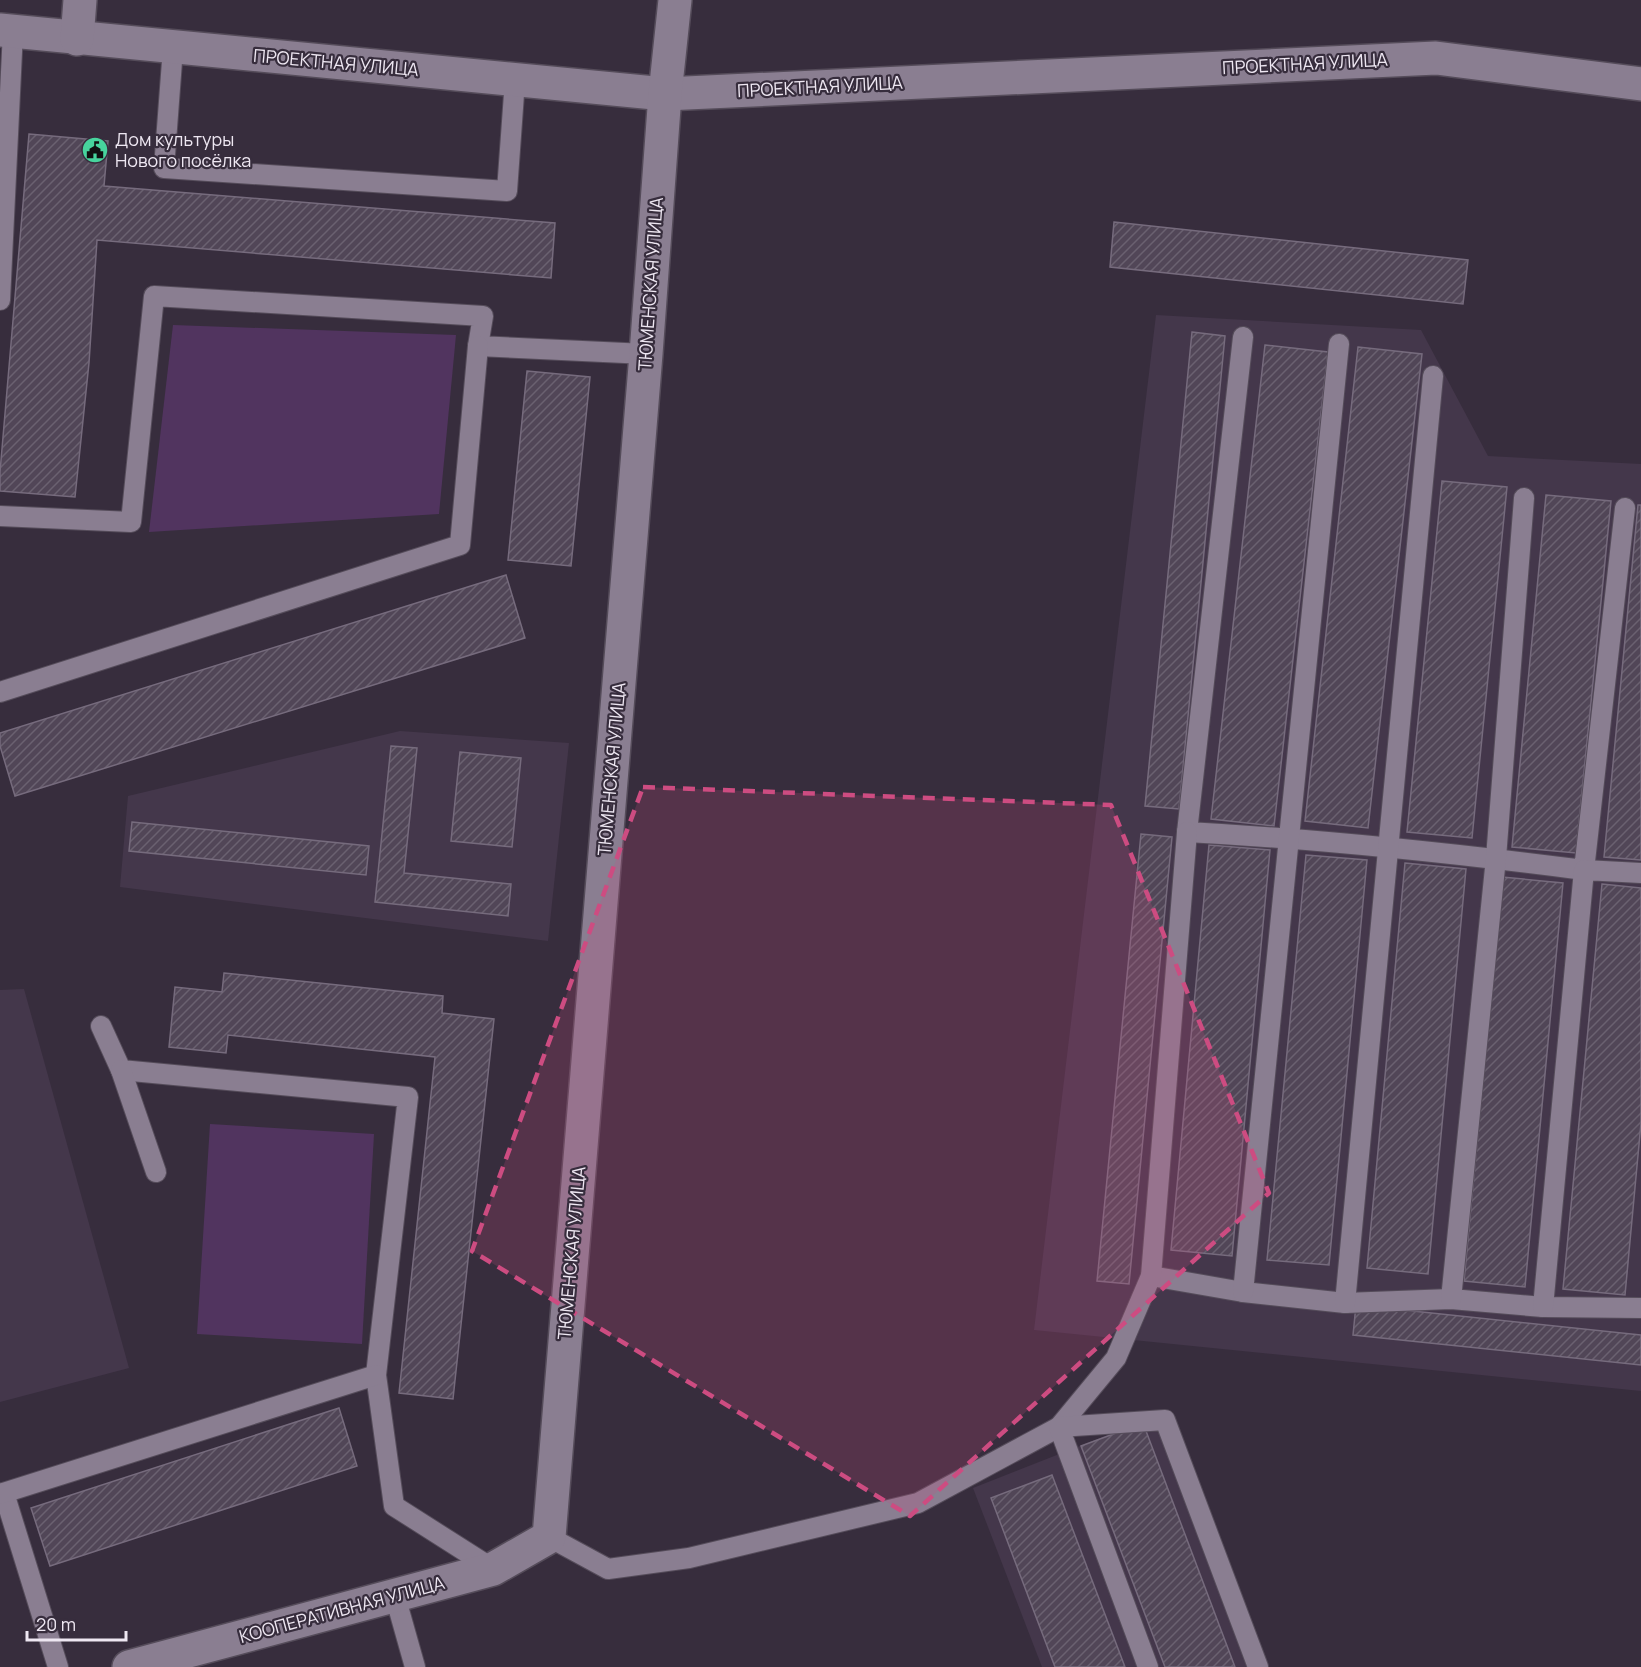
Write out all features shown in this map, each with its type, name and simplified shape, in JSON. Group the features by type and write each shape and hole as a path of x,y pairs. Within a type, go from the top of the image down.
{"street":[{"path":"77,39 80,0"},
{"name":"ТЮМЕНСКАЯ УЛИЦА","path":"549,1537 646,354 665,94 675,0"},
{"name":"ПРОЕКТНАЯ УЛИЦА","path":"7,31 665,94 1436,58 1641,84"},
{"name":"КООПЕРАТИВНАЯ УЛИЦА","path":"129,1667 493,1569 549,1537"}],"lane":[{"path":"0,300 7,31"},
{"path":"173,48 164,168 507,191 515,80"},
{"path":"0,516 132,522 154,296 483,316 478,346 460,545 0,692"},
{"path":"549,1537 608,1569 689,1558 918,1503 1059,1427 1116,1358 1151,1276 1187,832 1244,337"},
{"path":"1243,1292 1339,344"},
{"path":"478,346 646,354"},
{"path":"1346,1303 1433,376"},
{"path":"1451,1299 1496,858 1524,498"},
{"path":"1543,1307 1584,870 1625,508"},
{"path":"1187,832 1288,837 1496,858 1584,870 1641,873"},
{"path":"101,1026 121,1070 156,1172"},
{"path":"121,1070 408,1097 376,1375 394,1506 493,1569"},
{"path":"1151,1276 1243,1292 1346,1303 1451,1299 1543,1307 1641,1308"},
{"path":"58,1667 2,1493 376,1375"},
{"path":"1059,1427 1165,1420 1258,1667"},
{"path":"1059,1427 1148,1667"},
{"path":"395,1596 415,1667"}],"highlighted area":[{"path":"643,787 1111,805 1269,1193 910,1516 472,1251"}],"shaded area":[{"path":"1156,315 1421,330 1488,456 1641,464 1641,1391 1034,1330"},
{"path":"173,325 456,335 439,514 149,532"},
{"path":"400,731 569,743 548,941 120,887 128,796"},
{"path":"24,989 129,1368 0,1402 0,990"},
{"path":"210,1124 374,1134 362,1344 197,1334"},
{"path":"1169,1411 1260,1667 1042,1667 973,1488"}],"building":[{"path":"29,134 108,141 104,186 555,223 551,278 97,240 89,363 75,497 0,491"},
{"path":"1114,222 1468,260 1463,304 1110,267"},
{"path":"1192,332 1225,336 1179,809 1145,806"},
{"path":"1265,345 1328,352 1274,826 1211,819"},
{"path":"1358,347 1422,354 1368,828 1305,821"},
{"path":"527,371 590,377 571,566 508,560"},
{"path":"1442,481 1507,487 1472,838 1407,832"},
{"path":"1546,495 1611,501 1576,853 1512,847"},
{"path":"1638,505 1641,505 1641,860 1604,857"},
{"path":"506,575 525,638 15,796 0,746 0,733"},
{"path":"391,746 417,748 404,873 511,884 508,916 375,902"},
{"path":"460,752 521,758 512,847 451,841"},
{"path":"132,822 369,846 366,875 129,851"},
{"path":"1141,834 1172,837 1129,1284 1097,1281"},
{"path":"1209,845 1270,850 1232,1256 1171,1250"},
{"path":"1306,855 1367,860 1329,1265 1267,1260"},
{"path":"1405,863 1466,869 1428,1274 1367,1268"},
{"path":"1502,877 1563,883 1525,1287 1464,1281"},
{"path":"1602,884 1641,888 1641,1123 1625,1295 1563,1289"},
{"path":"224,973 443,996 442,1013 494,1019 453,1399 399,1393 435,1057 228,1035 226,1053 169,1047 175,987 222,992"},
{"path":"1356,1305 1641,1335 1641,1365 1353,1335"},
{"path":"339,1408 357,1466 50,1566 31,1508"},
{"path":"1143,1423 1235,1667 1165,1667 1081,1446"},
{"path":"1052,1475 1125,1667 1055,1667 991,1498"}],"place":[{"name":"Дом культуры Нового посёлка","path":"95,150"}]}
